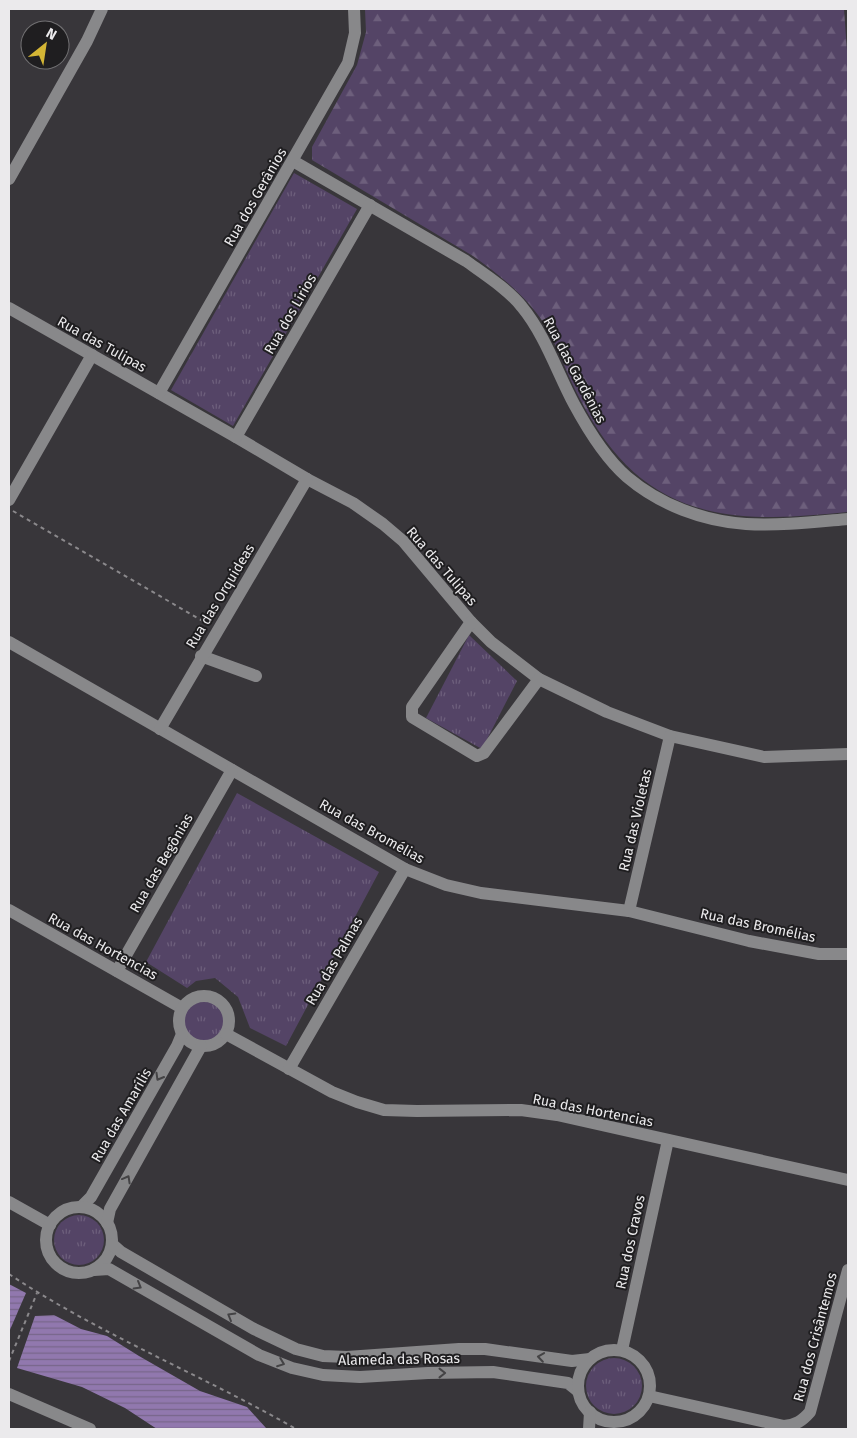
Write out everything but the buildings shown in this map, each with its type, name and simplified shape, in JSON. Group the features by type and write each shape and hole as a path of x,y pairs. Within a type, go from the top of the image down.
{"street":[{"path":"9,179 87,41 102,9"},
{"name":"Rua dos Gerânios","path":"160,393 348,63 355,33 354,9"},
{"name":"Rua das Gardênias","path":"293,161 466,261 522,306 540,333 574,404 603,451 627,477 651,494 681,510 716,520 746,524 848,519"},
{"name":"Rua dos Lírios","path":"236,437 370,205"},
{"name":"Rua das Tulipas","path":"9,308 307,479 353,503 403,541 471,622 491,642 539,679 607,712 670,736 764,757 848,754"},
{"path":"9,500 92,355"},
{"name":"Rua das Orquideas","path":"160,728 307,479"},
{"path":"471,622 412,708 412,717 477,756 484,753 539,679"},
{"name":"Rua das Bromélias","path":"9,642 405,869 446,885 481,893 629,911 750,941 819,954 848,954"},
{"path":"201,656 256,676"},
{"name":"Rua das Violetas","path":"629,911 670,736"},
{"name":"Rua das Begônias","path":"117,971 232,770"},
{"name":"Rua das Palmas","path":"289,1069 405,869"},
{"name":"Rua das Hortencias","path":"9,910 182,1008"},
{"path":"195,997 213,997 226,1008 229,1017 226,1034 215,1044 201,1046 193,1044 182,1034 178,1020 182,1008 195,997"},
{"name":"Rua das Amarílis","path":"81,1207 91,1197 182,1034"},
{"name":"Rua das Hortencias","path":"226,1034 332,1092 384,1110 521,1110 557,1115 848,1180"},
{"path":"107,1223 110,1209 201,1046"},
{"name":"Rua dos Cravos","path":"622,1350 668,1140"},
{"path":"9,1202 50,1225"},
{"path":"81,1207 96,1212 107,1223 111,1233 112,1244 106,1259 94,1270 81,1273 67,1271 56,1264 48,1252 46,1238 50,1225 58,1215 69,1209 81,1207"},
{"name":"Alameda das Rosas","path":"112,1244 120,1252 254,1329 296,1349 323,1356 347,1357 459,1349 485,1350 572,1361 590,1359 605,1351 622,1350"},
{"name":"Alameda das Rosas","path":"94,1270 109,1269 259,1355 300,1370 323,1375 360,1377 493,1372 568,1383 578,1391"},
{"name":"Rua dos Crisântemos","path":"649,1396 784,1426 802,1421 810,1412 848,1270"},
{"path":"590,1359 582,1368 578,1379 578,1391 582,1402 598,1418 617,1425 637,1414 645,1405 649,1396 650,1384 648,1372 637,1358 622,1350"},
{"path":"9,1394 85,1428"},
{"path":"589,1429 590,1412"}],"path":[{"path":"9,509 218,630"},
{"path":"9,1274 38,1293 140,1348 248,1401 296,1429"},
{"path":"9,1361 38,1293"}],"green space":[{"path":"365,9 844,9 848,65 848,512 782,517 739,516 709,511 682,502 657,489 635,473 615,453 597,428 576,391 548,330 515,289 473,256 312,160 312,147 357,65 366,32"},
{"path":"294,173 357,209 233,426 171,390"},
{"path":"469,635 517,681 482,749 426,718"},
{"path":"237,793 379,872 286,1046 250,1028 238,997 215,978 196,981 187,988 146,962"},
{"path":"204,1001 218,1007 224,1021 218,1035 204,1041 190,1035 184,1021 190,1007"},
{"path":"84,1215 97,1222 103,1230 103,1250 97,1258 89,1264 74,1265 61,1258 55,1250 54,1235 61,1222 69,1216"},
{"path":"614,1358 625,1360 634,1366 640,1375 642,1386 640,1397 634,1406 625,1412 614,1414 603,1412 594,1406 588,1397 586,1386 588,1375 594,1366 603,1360"}],"shaded area":[{"path":"9,1284 26,1293 9,1332"},
{"path":"54,1315 81,1329 107,1336 200,1391 247,1407 266,1428 270,1429 157,1429 125,1408 82,1387 17,1368 35,1316"}]}
